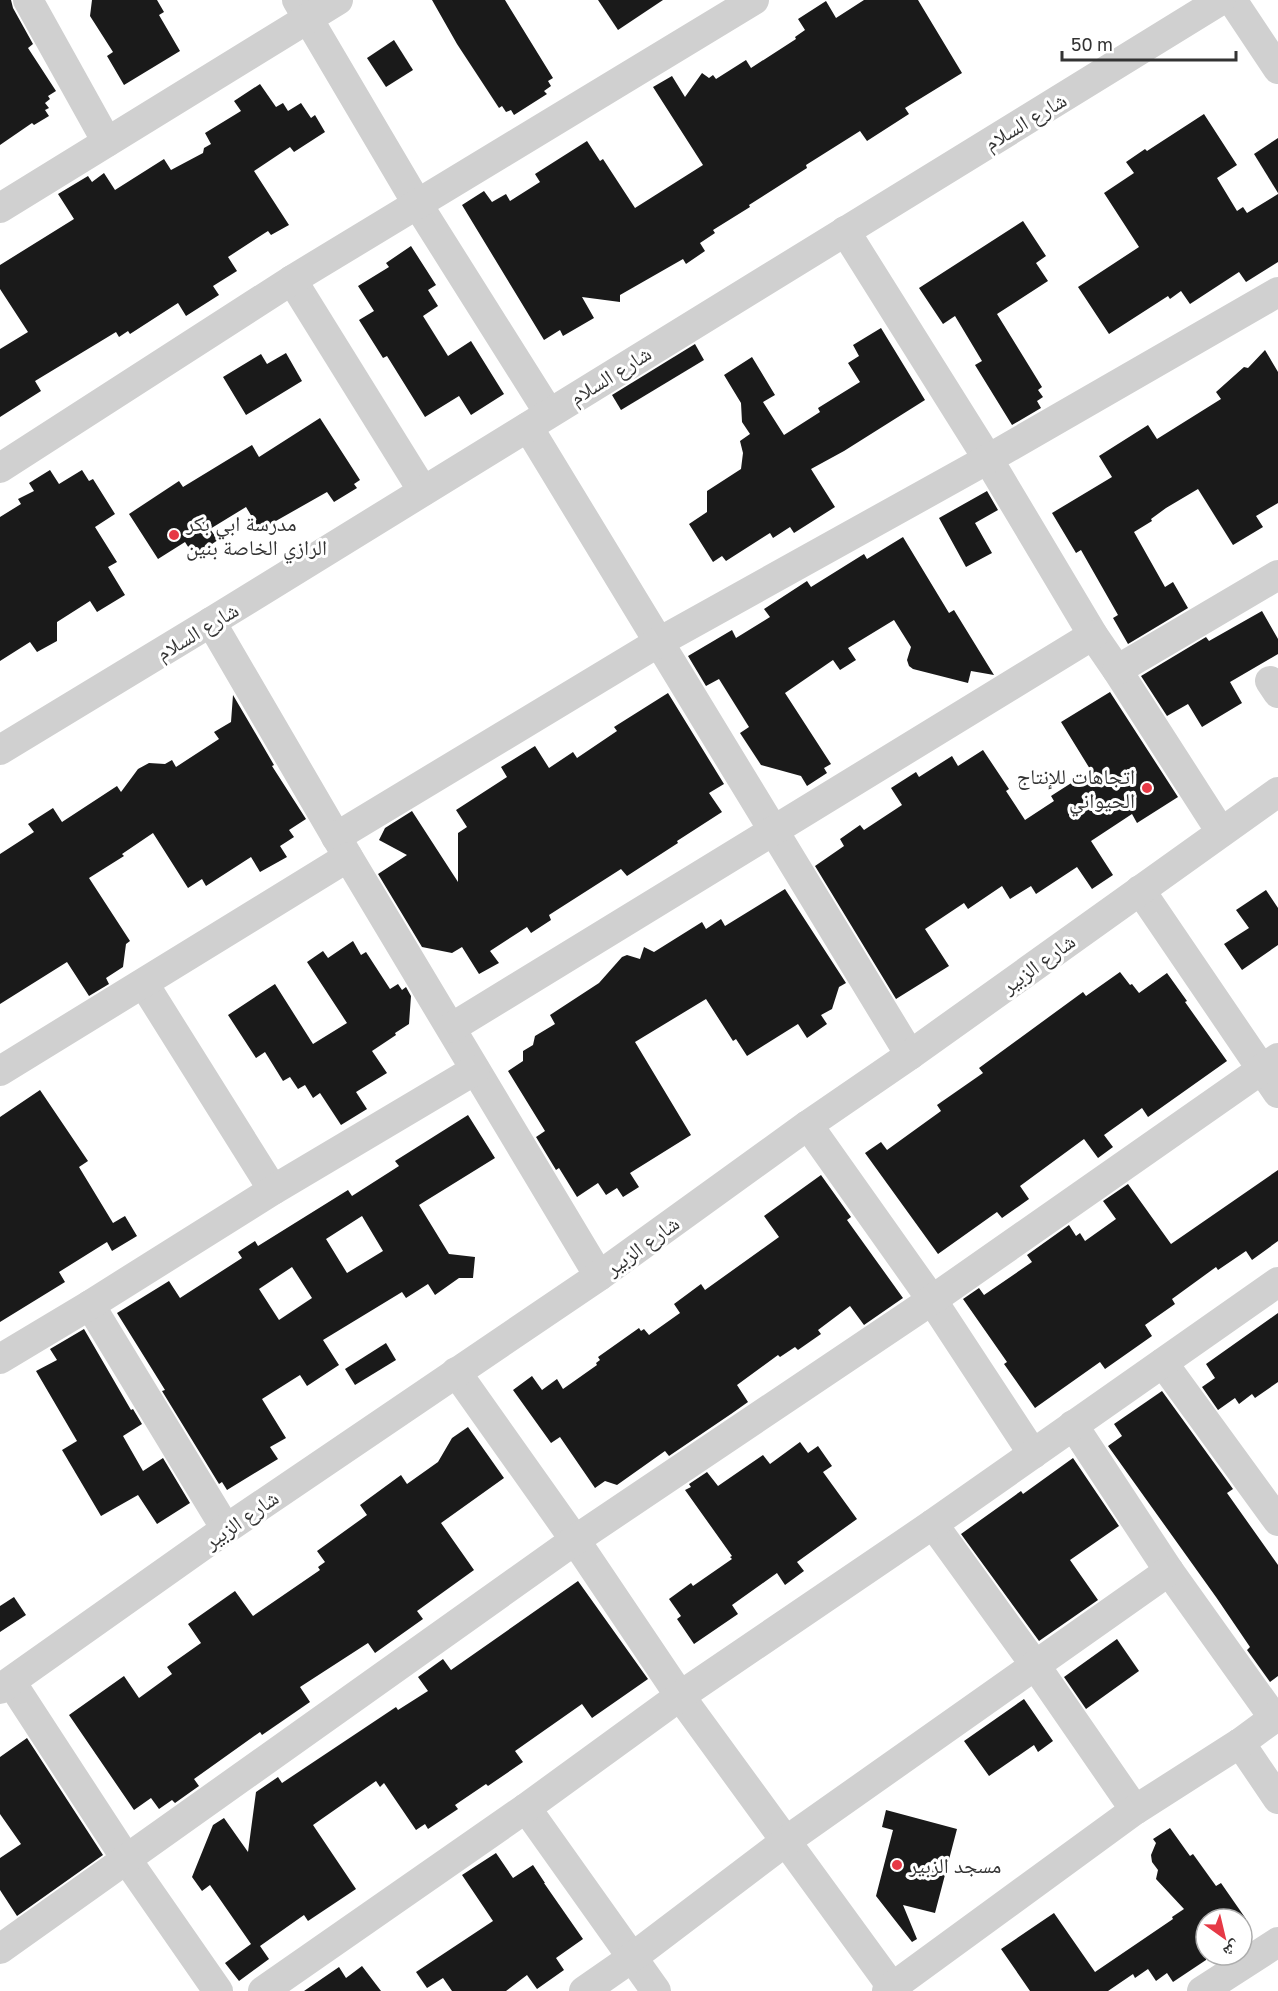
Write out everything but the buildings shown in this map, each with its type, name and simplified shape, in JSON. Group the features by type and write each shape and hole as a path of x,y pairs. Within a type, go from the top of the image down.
{"street":[{"path":"28,0 107,142"},
{"path":"0,208 107,142 303,9 338,0"},
{"path":"0,468 292,280 754,0"},
{"name":"شارع السلام","path":"0,750 1221,0"},
{"path":"1232,0 1278,69"},
{"path":"303,9 418,205 659,642 910,1055"},
{"path":"845,231 988,459 1093,635 1221,832"},
{"path":"292,280 423,491"},
{"path":"0,1071 144,984 342,847 659,642 988,459 1278,292"},
{"path":"1117,670 1278,575"},
{"path":"211,622 342,847 599,1276"},
{"path":"451,1029 1093,635"},
{"name":"شارع الزبير","path":"5,1686 226,1529 599,1276 1278,792"},
{"path":"0,1949 575,1540 1273,1074 1140,890"},
{"path":"144,984 273,1190"},
{"path":"0,1359 273,1190 475,1070"},
{"path":"808,1125 932,1300 1033,1454"},
{"path":"262,1991 526,1808 680,1696 933,1524 1278,1282"},
{"path":"90,1305 226,1529"},
{"path":"1163,1363 1278,1521"},
{"path":"456,1372 575,1540 680,1696 891,1990 1135,1810 1240,1743 1276,1716 1169,1571 1073,1425"},
{"path":"933,1524 1035,1665 1135,1810"},
{"path":"584,1991 633,1957 786,1841 1169,1571"},
{"path":"5,1686 218,1991"},
{"path":"1240,1743 1278,1799"},
{"path":"526,1808 656,1991"},
{"path":"1221,1986 1278,1942"}],"place":[{"name":"مدرسة ابي بكر الرازي الخاصة بنين","path":"174,535"},
{"name":"اتجاهات للإنتاج الحيواني","path":"1147,788"},
{"name":"مسجد الزبير","path":"897,1865"}]}
